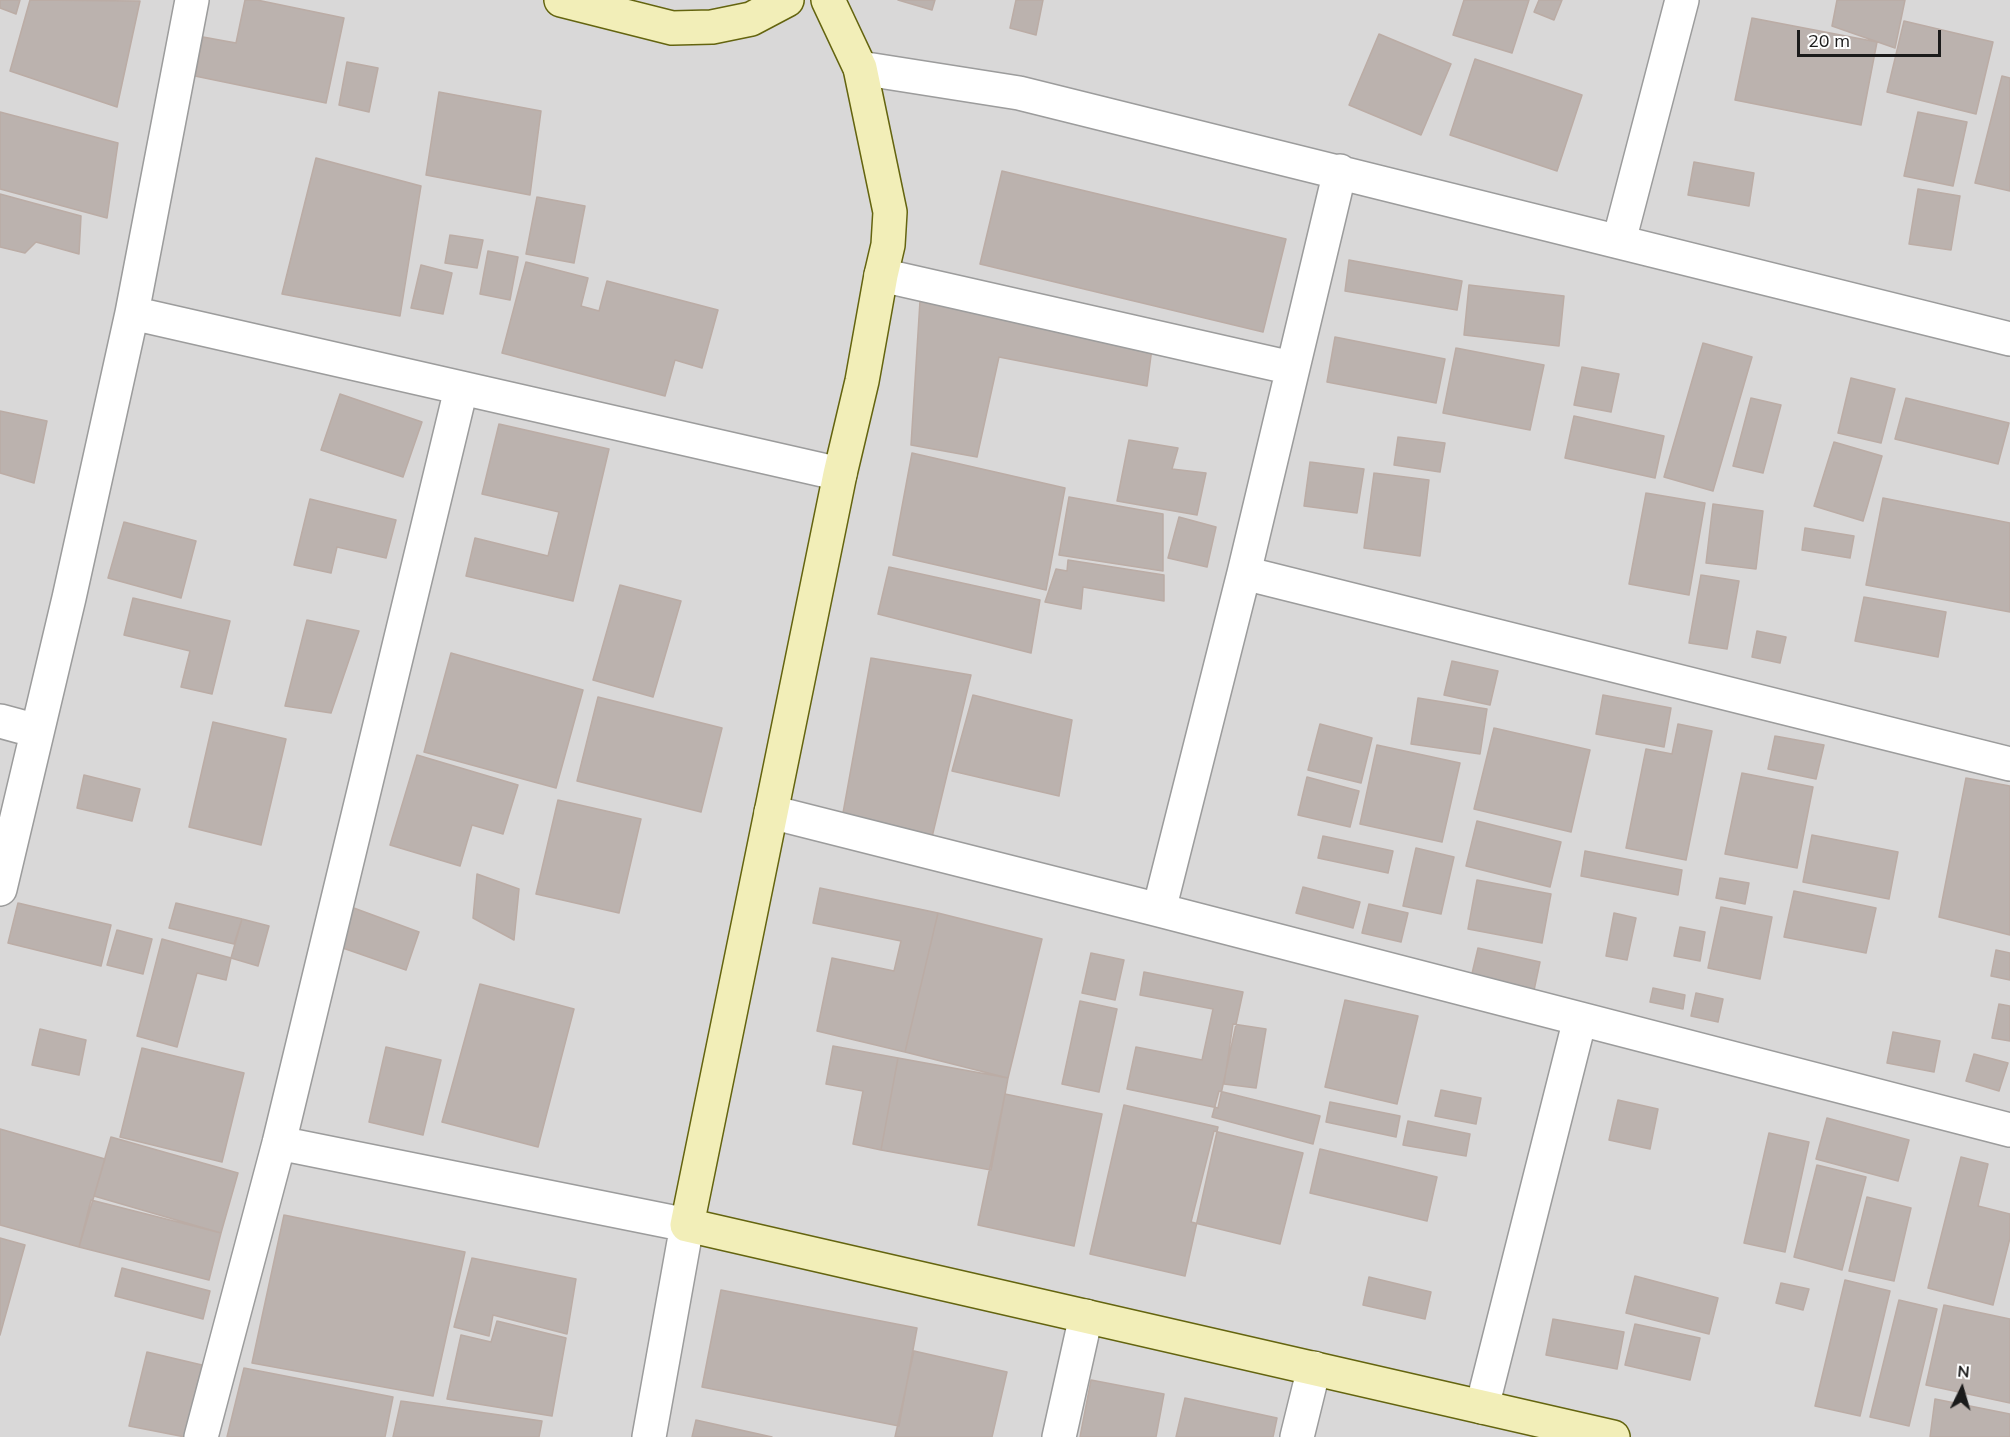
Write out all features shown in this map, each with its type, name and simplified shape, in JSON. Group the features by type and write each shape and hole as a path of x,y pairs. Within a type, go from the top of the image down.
{"main road":[{"path":"561,0 672,28 712,27 751,19 787,0"},
{"path":"828,0 860,68 890,212 888,245 880,275 862,381 840,474 687,1225 1482,1407 1558,1431 1613,1437"}],"street":[{"path":"0,890 132,313 192,0"},
{"path":"1619,241 1682,0"},
{"path":"860,68 1019,93 2010,339"},
{"path":"1159,910 1244,573 1340,171"},
{"path":"880,275 1292,368"},
{"path":"132,313 840,474"},
{"path":"201,1437 279,1143 461,389"},
{"path":"1244,573 2010,764"},
{"path":"0,721 37,731"},
{"path":"771,812 2010,1130"},
{"path":"1482,1407 1580,1019"},
{"path":"279,1143 687,1225 649,1437"},
{"path":"1059,1437 1086,1316"},
{"path":"1297,1437 1314,1368"}],"shaded area":[{"path":"0,0 2010,0 2010,1437 0,1437"}],"building":[{"path":"0,0 20,0 16,14 0,8"},
{"path":"30,0 140,1 117,107 10,71"},
{"path":"245,0 257,0 344,18 326,103 195,76 203,37 236,43"},
{"path":"898,0 935,0 932,10"},
{"path":"1016,0 1043,0 1036,35 1010,28"},
{"path":"1464,0 1529,0 1512,53 1453,35"},
{"path":"1539,0 1562,0 1554,20 1534,12"},
{"path":"1837,0 1905,0 1895,48 1832,26"},
{"path":"1752,18 1877,42 1861,125 1735,100"},
{"path":"1904,21 1993,42 1976,114 1887,92"},
{"path":"1379,34 1451,64 1421,135 1349,105"},
{"path":"1475,59 1582,95 1557,171 1450,135"},
{"path":"347,62 378,68 369,112 339,105"},
{"path":"2002,76 2010,78 2010,191 1975,183"},
{"path":"439,92 541,111 530,195 426,175"},
{"path":"0,112 118,143 107,218 0,189"},
{"path":"1918,112 1967,122 1953,186 1904,176"},
{"path":"316,158 421,186 400,316 282,294"},
{"path":"1694,162 1754,173 1749,206 1688,195"},
{"path":"1002,171 1286,239 1263,332 980,264"},
{"path":"1918,189 1960,196 1951,250 1909,244"},
{"path":"0,194 81,216 79,254 36,242 25,253 0,247"},
{"path":"537,197 585,206 574,263 526,254"},
{"path":"450,235 483,240 477,268 445,263"},
{"path":"488,251 518,257 510,300 480,294"},
{"path":"1349,260 1462,281 1457,310 1345,291"},
{"path":"526,262 588,278 581,306 599,311 607,281 718,310 702,368 675,360 665,396 502,353"},
{"path":"421,265 452,273 443,314 411,308"},
{"path":"1469,285 1564,296 1559,346 1464,335"},
{"path":"920,301 1152,348 1147,386 999,357 977,457 911,445"},
{"path":"1335,337 1445,359 1436,403 1327,382"},
{"path":"1703,343 1752,357 1713,491 1664,477"},
{"path":"1456,348 1544,365 1530,430 1443,413"},
{"path":"1582,367 1619,374 1611,412 1574,405"},
{"path":"1851,378 1895,389 1881,443 1838,433"},
{"path":"340,394 422,422 403,477 321,450"},
{"path":"1751,398 1781,405 1763,473 1733,466"},
{"path":"1906,398 2009,423 1998,464 1895,439"},
{"path":"0,411 47,421 34,483 0,473"},
{"path":"1574,416 1664,436 1655,478 1565,458"},
{"path":"499,424 609,449 573,601 466,576 475,538 548,556 559,512 482,494"},
{"path":"1398,437 1445,443 1440,472 1394,465"},
{"path":"1129,440 1178,448 1172,469 1206,473 1197,515 1117,501"},
{"path":"1834,442 1882,456 1863,521 1814,506"},
{"path":"912,453 1065,488 1046,590 893,555"},
{"path":"1310,462 1364,469 1357,513 1304,506"},
{"path":"1374,473 1429,480 1420,556 1364,548"},
{"path":"1646,493 1705,503 1689,595 1629,584"},
{"path":"1069,497 1163,514 1163,571 1059,555"},
{"path":"1883,498 2010,523 2010,612 1866,585"},
{"path":"310,499 396,520 386,558 337,547 331,573 294,565"},
{"path":"1713,504 1763,511 1756,569 1706,563"},
{"path":"1179,517 1216,527 1207,567 1168,558"},
{"path":"124,522 196,541 181,598 108,578"},
{"path":"1805,528 1854,536 1850,558 1802,550"},
{"path":"1068,560 1164,575 1164,601 1083,587 1081,609 1045,602 1056,569 1067,571"},
{"path":"889,567 1040,600 1031,653 878,614"},
{"path":"1701,575 1739,581 1727,649 1689,643"},
{"path":"620,585 681,601 653,697 593,680"},
{"path":"1864,597 1946,612 1938,657 1855,641"},
{"path":"133,598 230,621 212,694 181,687 190,651 124,635"},
{"path":"307,620 359,631 331,713 285,706"},
{"path":"1757,631 1786,637 1780,663 1752,657"},
{"path":"451,653 583,690 556,788 424,752"},
{"path":"871,658 971,675 932,837 843,813"},
{"path":"1452,661 1498,671 1490,705 1444,695"},
{"path":"973,695 1072,720 1059,796 952,771"},
{"path":"1603,695 1671,708 1664,747 1596,734"},
{"path":"598,697 722,728 701,812 577,781"},
{"path":"1418,698 1487,709 1480,754 1411,744"},
{"path":"213,722 286,739 261,845 189,827"},
{"path":"1320,724 1372,738 1361,783 1308,770"},
{"path":"1678,724 1712,731 1686,860 1626,848 1646,749 1672,754"},
{"path":"1494,728 1590,750 1571,832 1474,809"},
{"path":"1775,736 1824,745 1816,779 1768,769"},
{"path":"1377,745 1460,763 1442,842 1360,824"},
{"path":"417,755 518,785 503,834 472,825 460,866 390,845"},
{"path":"1742,773 1813,787 1797,868 1725,854"},
{"path":"84,775 140,789 132,821 77,808"},
{"path":"1307,777 1359,791 1350,827 1298,815"},
{"path":"1966,778 2010,786 2010,935 1939,917"},
{"path":"558,800 641,819 619,913 536,894"},
{"path":"1477,821 1561,842 1550,887 1466,866"},
{"path":"1812,835 1898,852 1889,899 1803,882"},
{"path":"1323,836 1393,851 1388,873 1318,858"},
{"path":"1416,848 1454,857 1441,914 1403,906"},
{"path":"1585,851 1682,870 1678,895 1581,876"},
{"path":"477,874 519,889 514,940 473,918"},
{"path":"1720,878 1749,883 1745,904 1716,898"},
{"path":"1477,880 1551,894 1542,943 1468,929"},
{"path":"1303,887 1360,902 1353,928 1296,913"},
{"path":"820,888 938,913 905,1052 817,1031 832,958 894,971 901,941 813,923"},
{"path":"1794,891 1876,908 1866,953 1784,937"},
{"path":"18,903 111,925 101,966 8,943"},
{"path":"176,903 242,919 234,944 169,928"},
{"path":"1369,904 1408,913 1401,942 1362,933"},
{"path":"351,907 419,932 406,970 337,946"},
{"path":"1721,907 1772,917 1760,979 1708,968"},
{"path":"938,913 1042,939 1008,1078 905,1052"},
{"path":"1614,913 1636,918 1627,960 1606,956"},
{"path":"242,919 269,926 258,966 231,958"},
{"path":"1680,927 1705,932 1700,961 1674,956"},
{"path":"117,930 152,939 143,974 107,965"},
{"path":"162,939 231,958 226,980 197,973 177,1047 137,1036"},
{"path":"1478,948 1540,962 1533,995 1470,982"},
{"path":"1996,950 2010,953 2010,980 1991,976"},
{"path":"1091,953 1124,960 1115,1000 1082,993"},
{"path":"1144,972 1243,992 1218,1108 1127,1089 1136,1047 1202,1060 1213,1009 1140,995"},
{"path":"480,984 574,1009 538,1147 442,1122"},
{"path":"1653,988 1685,995 1683,1009 1650,1002"},
{"path":"1696,993 1723,999 1718,1022 1691,1016"},
{"path":"1345,1000 1418,1016 1397,1104 1325,1087"},
{"path":"1080,1001 1117,1009 1099,1092 1062,1084"},
{"path":"1999,1004 2010,1006 2010,1041 1992,1038"},
{"path":"1233,1024 1266,1029 1256,1088 1224,1084"},
{"path":"40,1029 86,1040 79,1075 32,1065"},
{"path":"1893,1032 1940,1041 1934,1072 1887,1063"},
{"path":"833,1046 898,1058 881,1150 853,1144 863,1091 826,1084"},
{"path":"386,1047 441,1060 423,1135 369,1122"},
{"path":"142,1048 244,1073 222,1162 120,1137"},
{"path":"1974,1054 2008,1063 1999,1091 1966,1081"},
{"path":"898,1058 1008,1078 991,1170 881,1150"},
{"path":"1441,1090 1481,1098 1476,1124 1435,1116"},
{"path":"1219,1091 1320,1116 1313,1144 1212,1117"},
{"path":"1005,1094 1102,1114 1074,1246 978,1225"},
{"path":"1618,1100 1658,1109 1650,1149 1609,1140"},
{"path":"1330,1102 1400,1116 1396,1137 1326,1122"},
{"path":"1124,1105 1218,1127 1185,1276 1090,1254"},
{"path":"1827,1118 1909,1140 1898,1181 1816,1159"},
{"path":"1408,1121 1470,1134 1466,1156 1403,1145"},
{"path":"0,1129 105,1159 79,1247 0,1225"},
{"path":"1214,1131 1303,1153 1280,1244 1191,1222"},
{"path":"1769,1133 1809,1142 1785,1252 1744,1243"},
{"path":"111,1137 238,1173 221,1233 94,1196"},
{"path":"1320,1149 1437,1177 1427,1221 1310,1193"},
{"path":"1961,1157 1988,1164 1978,1206 2010,1214 2010,1238 1993,1305 1928,1288"},
{"path":"1817,1165 1866,1177 1842,1270 1794,1257"},
{"path":"1867,1197 1911,1208 1894,1281 1849,1271"},
{"path":"91,1200 221,1233 209,1280 79,1247"},
{"path":"284,1215 465,1252 433,1396 252,1363"},
{"path":"0,1238 25,1245 0,1335"},
{"path":"472,1258 576,1279 567,1334 493,1315 489,1336 454,1327"},
{"path":"122,1268 210,1291 203,1319 115,1296"},
{"path":"1635,1276 1718,1298 1709,1334 1626,1313"},
{"path":"1369,1277 1431,1292 1425,1319 1363,1305"},
{"path":"1845,1280 1890,1291 1860,1416 1815,1406"},
{"path":"1781,1283 1809,1289 1803,1310 1776,1303"},
{"path":"721,1290 917,1328 899,1426 702,1387"},
{"path":"1899,1300 1937,1309 1909,1426 1870,1417"},
{"path":"1944,1305 2010,1319 2010,1403 1926,1385"},
{"path":"1553,1319 1624,1332 1617,1369 1546,1355"},
{"path":"497,1321 566,1338 552,1416 447,1399 461,1335 491,1342"},
{"path":"1635,1324 1700,1338 1690,1380 1625,1365"},
{"path":"914,1351 1007,1372 992,1437 895,1437"},
{"path":"147,1352 202,1365 185,1437 129,1426"},
{"path":"244,1368 393,1397 385,1437 227,1437"},
{"path":"1091,1380 1164,1394 1156,1437 1080,1437"},
{"path":"1185,1398 1277,1418 1273,1437 1176,1437"},
{"path":"1935,1399 2010,1414 2010,1437 1930,1437"},
{"path":"401,1401 542,1421 539,1437 393,1437"},
{"path":"696,1420 772,1437 692,1437"}]}
